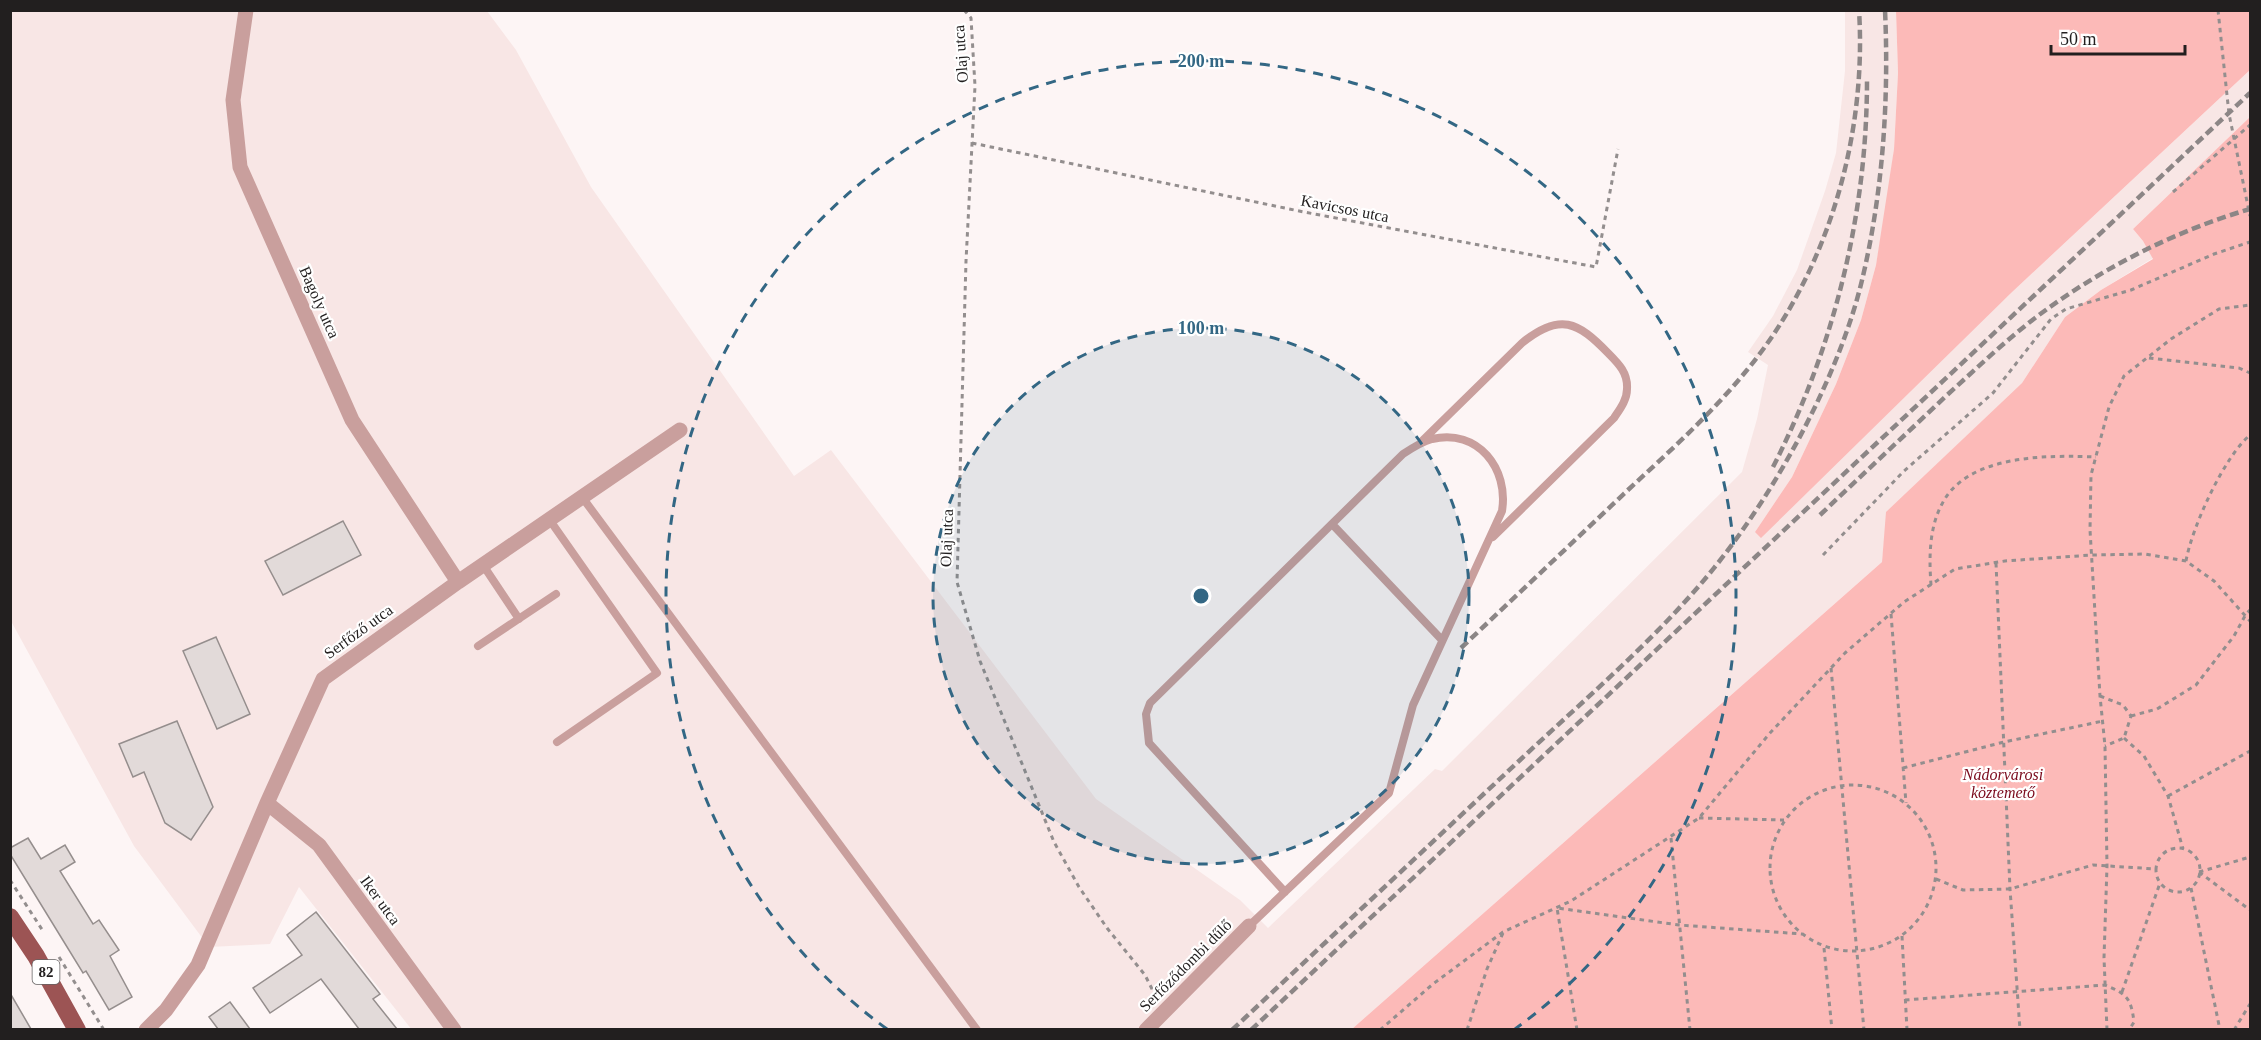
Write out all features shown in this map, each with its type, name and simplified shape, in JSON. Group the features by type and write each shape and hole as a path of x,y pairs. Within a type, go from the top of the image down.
{"main road":[{"name":"82","path":"10,917 36,956 77,1029"}],"street":[{"name":"Bagoly utca","path":"246,10 233,100 240,167 352,420 458,582"},
{"name":"Serfőző utca","path":"146,1029 166,1010 198,965 323,679 458,582 680,430"},
{"name":"Iker utca","path":"267,803 318,845 454,1029"},
{"name":"Serfőződombi dűlő","path":"1151,1025 1250,926"}],"lane":[{"path":"1285,892 1149,742 1146,714 1150,703 1403,454 1419,444 1522,343 1548,326 1571,325 1581,329 1588,333 1622,367 1626,378 1625,397 1614,418 1488,542"},
{"path":"1250,926 1389,793 1413,705 1502,512 1505,496 1497,468 1488,454 1462,441 1446,438 1419,444"},
{"path":"582,497 977,1029"},
{"path":"549,519 657,673 556,742"},
{"path":"1332,524 1442,640"},
{"path":"483,565 519,619"},
{"path":"478,646 556,594"}],"path":[{"name":"Olaj utca","path":"964,10 971,18 975,86 966,261 957,582 980,661 1054,842 1079,888 1101,920 1145,975 1152,989 1151,1025"},
{"path":"2218,10 2229,114 2250,216"},
{"path":"2173,192 2234,141 2250,124"},
{"name":"Kavicsos utca","path":"972,143 1304,212 1596,267 1618,149"},
{"path":"1823,555 1904,471 1993,393 2051,319 2066,309 2131,290 2214,254 2250,242"},
{"path":"2107,1029 2105,746 2090,530 2091,475 2109,407 2124,376 2171,339 2219,309 2250,304"},
{"path":"2149,358 2239,368 2250,373"},
{"path":"2186,561 2189,543 2218,478 2250,435"},
{"path":"1931,585 1929,561 1933,529 1942,503 1960,481 2002,463 2060,455 2096,457"},
{"path":"1380,1029 1433,984 1503,932 1557,908 1610,878 1699,818 1770,733 1831,668 1891,613 1955,569 1996,563 2092,555 2145,554 2186,561 2214,581 2250,621"},
{"path":"1996,563 2010,889 2020,1029"},
{"path":"2131,716 2157,709 2196,685 2234,636 2250,610"},
{"path":"1891,613 1906,803"},
{"path":"1831,668 1864,1029"},
{"path":"2100,696 2123,705 2131,716"},
{"path":"2105,746 2124,738 2131,716"},
{"path":"1903,768 2004,742 2103,722"},
{"path":"2124,738 2145,756 2168,796 2183,849"},
{"path":"2168,796 2250,751"},
{"path":"1842,785 1865,785 1887,792 1906,803 1925,825 1935,851 1936,879 1930,901 1919,920 1902,936 1881,947 1857,952 1824,947 1802,934 1784,916 1773,893 1770,877 1773,843 1784,820 1800,804 1819,791 1842,785"},
{"path":"1699,818 1784,820"},
{"path":"1671,838 1690,1029"},
{"path":"2183,849 2195,858 2199,872 2191,888 2178,892 2165,888 2160,883 2156,869 2160,857 2165,853 2183,849"},
{"path":"2199,872 2250,857"},
{"path":"1936,879 1963,890 2010,889 2093,865 2156,869"},
{"path":"2199,872 2250,910"},
{"path":"2122,992 2160,883"},
{"path":"2191,888 2220,1029"},
{"path":"1557,908 1679,924 1802,934"},
{"path":"1557,908 1577,1029"},
{"path":"1467,1029 1487,969 1503,932"},
{"path":"1902,936 1907,1029"},
{"path":"1824,947 1832,1029"},
{"path":"1905,1000 2105,985 2122,992 2132,1004 2134,1022 2128,1029"},
{"path":"2234,1029 2250,1005"}],"shaded area":[{"path":"10,11 487,11 516,50 591,187 794,476 831,450 1096,799 1240,900 1268,928 1435,769 1442,771 1742,472 1757,419 1768,365 1748,352 1773,316 1797,270 1836,153 1845,71 1845,11 1896,11 1898,73 1894,149 1887,203 1876,265 1861,320 1836,384 1792,477 1755,532 2250,70 2250,117 2133,229 2153,258 2101,290 2065,317 2022,383 1887,512 1882,562 1352,1029 412,1030 299,887 270,944 209,947 134,846 11,621"}],"green space":[{"path":"1896,11 2250,11 2250,70 2010,294 1761,538 1755,532 1792,477 1836,384 1861,320 1876,265 1894,149 1898,73"},
{"name":"Nádorvárosi köztemető","path":"2250,117 2250,1029 1352,1029 1882,562 1886,512 2022,383 2065,317 2101,290 2153,259 2133,229"}],"building":[{"path":"343,521 361,555 283,595 265,561"},
{"path":"216,637 250,714 217,729 183,651"},
{"path":"177,721 213,807 191,840 165,823 144,772 133,777 119,744"},
{"path":"28,838 41,859 65,845 75,862 60,871 93,924 99,920 119,950 110,956 132,997 109,1010 86,971 83,973 10,854 10,848"},
{"path":"316,912 380,994 373,999 397,1029 359,1029 321,979 270,1013 253,988 302,955 287,935"},
{"path":"10,993 31,1029 10,1029"},
{"path":"230,1002 250,1029 218,1029 209,1017"}],"railway":[{"path":"1461,648 1705,417 1734,386 1775,332 1800,290 1820,246 1836,200 1848,153 1856,106 1860,58 1859,10"},
{"path":"1232,1030 1648,641 1718,563 1763,499 1785,464 1824,389 1840,351 1863,276 1870,244 1883,144 1886,77 1885,10"},
{"path":"1773,467 1795,421 1813,375 1830,327 1843,279 1861,181 1867,80"},
{"path":"1251,1030 2250,93"},
{"path":"1820,515 1992,354 2063,298 2114,267 2167,240 2250,209"}]}
